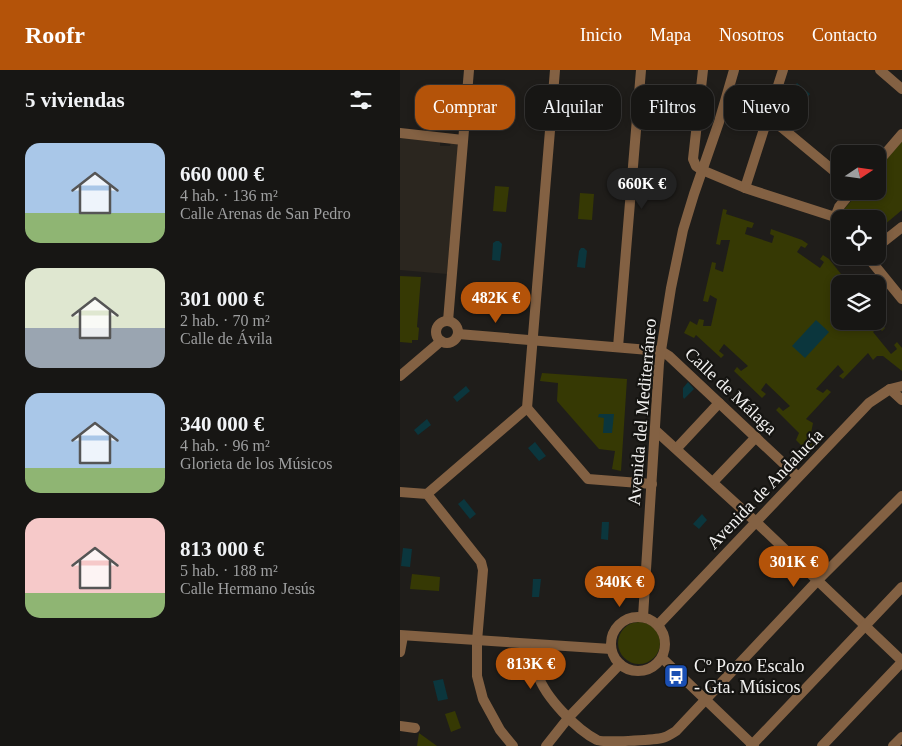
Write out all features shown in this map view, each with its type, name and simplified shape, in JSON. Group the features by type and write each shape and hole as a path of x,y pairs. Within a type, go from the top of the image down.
{"street":[{"path":"448,321 469,70"},
{"path":"555,70 527,408 588,479 652,484"},
{"path":"618,347 641,70"},
{"path":"704,70 693,159 696,166 745,188 831,218"},
{"name":"Avenida del Mediterráneo","path":"643,617 655,430 662,351 671,288 682,230 719,122 734,70"},
{"path":"778,85 783,70"},
{"path":"880,70 902,90"},
{"path":"745,188 763,130"},
{"path":"785,130 831,169"},
{"path":"400,132 463,140"},
{"path":"886,153 902,134"},
{"path":"886,240 902,227"},
{"path":"874,265 902,299"},
{"path":"448,321 456,326 458,334"},
{"path":"440,341 437,329 442,323 448,321"},
{"path":"458,334 662,351"},
{"path":"440,341 452,342 458,334"},
{"path":"400,376 440,341"},
{"name":"Calle de Málaga","path":"662,351 798,478"},
{"name":"Avenida de Andalucía","path":"658,625 869,403 890,389 902,386"},
{"path":"890,389 902,400"},
{"path":"676,448 719,403"},
{"path":"400,492 427,494 527,408"},
{"path":"655,430 756,522 902,661 822,746"},
{"path":"713,482 756,437"},
{"path":"427,494 481,562 483,584 476,641 477,676 483,699 500,730 513,746"},
{"path":"536,645 535,658 538,675 549,696 569,717 598,741 663,738 676,731 818,580 902,496"},
{"path":"662,658 752,745 902,587"},
{"path":"643,617 658,625 665,638 666,648 662,658 650,669 640,672 629,670 620,664 611,649 611,640 614,631 620,624 628,618 643,617"},
{"path":"400,652 401,636 611,649"},
{"path":"546,746 569,717 620,664"},
{"path":"400,726 415,728"},
{"path":"893,746 902,737"}],"shaded area":[{"path":"400,137 440,140 440,146 450,146 451,142 457,144 447,274 400,270"},
{"path":"902,141 902,210 886,223 886,210 843,210 852,200 886,200 886,160"},
{"path":"495,186 509,187 506,212 493,211"},
{"path":"580,193 594,194 592,220 578,219"},
{"path":"723,209 727,210 726,214 754,223 752,228 747,227 745,234 772,243 774,236 770,234 771,229 802,240 808,244 805,248 801,246 797,252 820,268 824,262 820,259 823,255 829,259 831,265 834,265 842,275 831,275 831,330 875,330 873,332 891,354 897,349 894,345 897,342 902,348 902,371 883,356 877,356 873,360 868,353 843,379 839,376 844,372 838,365 816,389 823,393 827,389 831,392 806,419 813,423 811,433 815,442 807,451 796,440 799,433 776,410 779,407 783,411 790,406 766,383 761,390 766,394 762,398 734,371 737,367 741,371 748,366 724,344 719,351 724,355 721,358 696,335 694,338 684,333 690,321 697,325 699,319 704,320 703,326 711,326 717,299 710,295 708,302 703,301 712,262 716,263 715,269 723,272 730,240 721,240 720,245 716,244"},
{"path":"400,276 421,277 417,327 419,328 418,340 412,340 412,343 400,342"},
{"path":"542,373 627,379 621,471 612,469 615,451 599,449 557,401 558,383 540,381"},
{"path":"412,574 440,577 439,591 410,589"},
{"path":"643,622 651,625 657,631 660,643 657,655 651,661 635,664 627,661 621,655 618,639 621,631 627,625"},
{"path":"455,711 461,728 451,732 445,714"},
{"path":"419,733 437,746 417,746"}],"water":[{"path":"496,241 502,244 500,261 492,260 493,243"},
{"path":"581,248 587,251 585,268 577,267"},
{"path":"816,320 829,332 805,358 792,346"},
{"path":"688,382 694,389 684,399 683,388"},
{"path":"466,386 470,391 457,402 453,397"},
{"path":"599,414 614,414 612,433 603,433 604,418 598,417"},
{"path":"427,419 431,425 418,435 414,430"},
{"path":"535,442 546,456 539,461 528,448"},
{"path":"464,499 476,514 470,519 458,504"},
{"path":"702,514 707,520 699,529 693,524"},
{"path":"602,522 609,522 608,540 601,539"},
{"path":"403,548 412,549 410,567 401,566"},
{"path":"533,579 541,579 539,597 532,597"},
{"path":"443,679 448,699 438,701 433,681"}],"place":[{"name":"Cº Pozo Escalo - Gta. Músicos","path":"676,676"}]}
